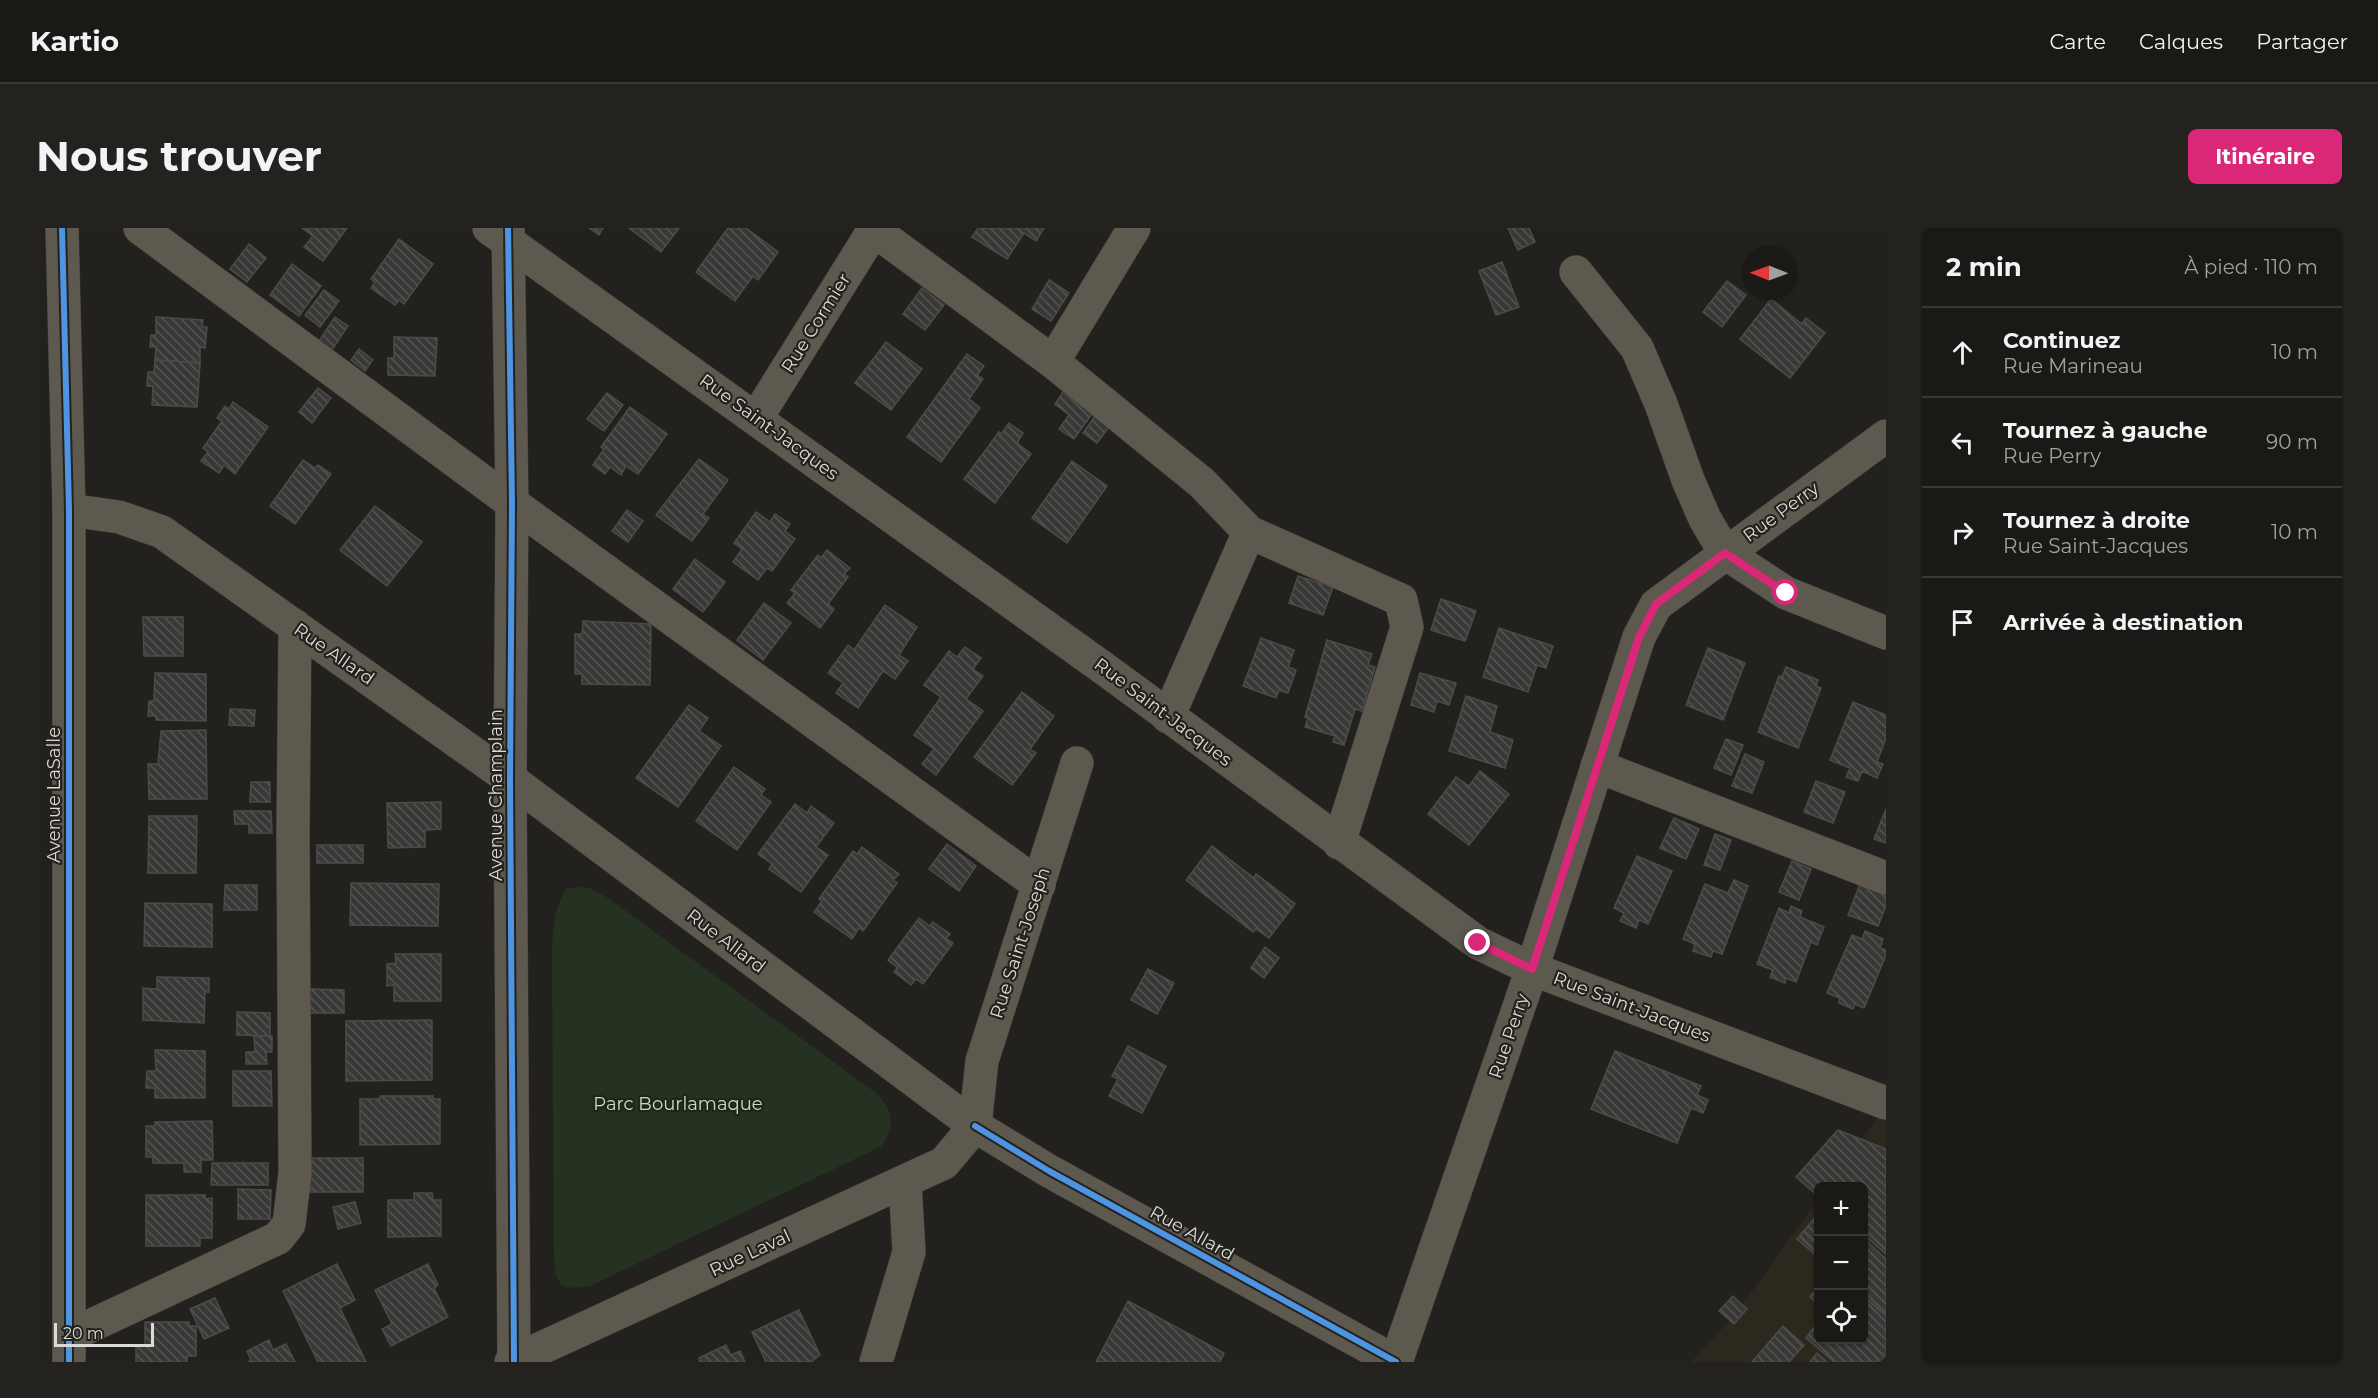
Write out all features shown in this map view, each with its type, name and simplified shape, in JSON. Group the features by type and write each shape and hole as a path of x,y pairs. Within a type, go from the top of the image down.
{"main road":[{"name":"Rue Saint-Jacques","path":"502,233 1478,943 1532,969 1886,1103"}],"street":[{"name":"Avenue LaSalle","path":"62,228 69,510 69,1349"},
{"path":"140,228 512,504 1039,885"},
{"path":"1053,362 1134,228"},
{"path":"873,229 1053,362 1202,483 1249,532 1401,600 1407,627 1340,843"},
{"name":"Rue Cormier","path":"757,417 873,229"},
{"name":"Avenue Champlain","path":"502,233 512,504 510,779 513,1362"},
{"path":"1576,273 1637,348 1661,404 1688,480 1705,519 1725,553 1786,593 1886,633"},
{"name":"Rue Perry","path":"1396,1362 1532,969 1639,637 1656,604 1886,436"},
{"name":"Rue Allard","path":"69,510 118,517 162,532 510,779 975,1126 1049,1171 1396,1362"},
{"path":"1168,717 1249,532"},
{"path":"69,1349 278,1239 290,1224 295,1173 293,833 295,626"},
{"name":"Rue Saint-Joseph","path":"975,1126 982,1061 1077,763"},
{"path":"1597,766 1886,878"},
{"name":"Rue Laval","path":"513,1362 944,1163 975,1126"},
{"path":"876,1362 909,1252 905,1182"}],"shaded area":[{"path":"1886,1105 1886,1362 1691,1362 1736,1314 1814,1205 1814,1344 1868,1344 1868,1182 1831,1182"}],"green space":[{"name":"Parc Bourlamaque","path":"567,888 592,889 608,898 879,1095 891,1120 889,1132 882,1146 590,1286 575,1288 562,1286 556,1276 554,1258 552,959 554,922 558,905"}],"building":[{"path":"302,228 347,228 323,261 304,247 313,236"},
{"path":"589,228 603,228 599,235"},
{"path":"629,228 679,228 661,252"},
{"path":"728,228 746,228 778,252 758,280 753,276 735,301 696,272"},
{"path":"978,228 1044,228 1036,241 1024,233 1007,259 972,237"},
{"path":"1508,228 1529,228 1535,242 1518,250"},
{"path":"399,239 433,264 404,304 399,300 395,305 371,288 375,282 371,279"},
{"path":"249,244 266,258 247,282 230,269"},
{"path":"1502,262 1519,307 1496,315 1479,271"},
{"path":"292,264 321,286 299,316 270,295"},
{"path":"1049,280 1069,293 1051,321 1032,309"},
{"path":"1727,281 1742,292 1742,300 1722,327 1703,312"},
{"path":"922,288 944,305 925,330 903,314"},
{"path":"324,290 339,301 320,327 305,315"},
{"path":"1770,300 1802,324 1806,318 1825,333 1790,378 1740,339"},
{"path":"156,317 203,320 202,327 207,327 205,348 200,347 200,363 155,360 156,347 150,347 151,335 156,335"},
{"path":"335,317 348,326 332,350 319,341"},
{"path":"394,337 437,338 435,376 388,375 388,358 394,358"},
{"path":"886,342 922,369 891,410 855,383"},
{"path":"359,349 373,360 365,371 351,360"},
{"path":"967,354 984,366 977,375 983,379 969,399 980,408 941,462 907,437"},
{"path":"155,360 200,363 197,407 152,405 153,386 147,386 148,372 154,372"},
{"path":"318,388 331,398 312,423 299,412"},
{"path":"1065,389 1094,411 1074,439 1059,429 1069,415 1055,404"},
{"path":"607,393 623,405 604,431 587,419"},
{"path":"233,402 268,427 235,474 224,465 219,473 201,461 208,452 203,448 222,421 217,418 225,406 229,409"},
{"path":"630,407 667,434 638,474 626,466 621,475 610,467 605,474 593,465 604,449 601,447"},
{"path":"1095,416 1109,427 1097,443 1083,433"},
{"path":"1009,423 1023,433 1017,443 1031,454 995,503 964,479 999,432 1001,434"},
{"path":"699,459 728,480 703,514 709,518 692,541 656,515"},
{"path":"303,460 315,468 318,465 331,474 295,524 270,506"},
{"path":"1072,461 1107,486 1067,543 1032,518"},
{"path":"375,506 422,542 387,586 340,550"},
{"path":"627,510 643,521 628,542 612,531"},
{"path":"756,512 770,522 775,514 790,524 785,531 795,539 772,571 767,568 758,580 733,562 742,549 734,543"},
{"path":"827,550 850,568 844,574 848,577 828,604 834,609 820,628 787,603 795,593 791,590 818,555 821,558"},
{"path":"695,559 725,582 703,612 673,589"},
{"path":"1298,576 1333,587 1323,615 1289,603"},
{"path":"1441,599 1476,611 1465,641 1431,630"},
{"path":"764,603 791,623 763,660 737,640"},
{"path":"885,605 917,627 899,655 908,661 895,679 883,671 858,708 836,693 843,683 828,673 848,645 854,650"},
{"path":"143,617 183,617 183,656 144,656"},
{"path":"583,621 651,624 650,685 582,684 582,674 575,674 575,634 582,634"},
{"path":"1499,628 1553,646 1546,668 1537,665 1528,692 1483,677"},
{"path":"1261,638 1294,650 1288,667 1296,670 1288,693 1279,690 1276,698 1243,686"},
{"path":"1327,640 1372,654 1368,665 1375,667 1362,711 1355,709 1344,745 1333,742 1335,736 1305,727 1308,718 1305,717"},
{"path":"965,647 981,658 973,669 983,676 966,699 983,711 936,775 922,764 934,749 914,735 941,697 924,685 949,651 957,657"},
{"path":"1708,648 1745,663 1723,720 1686,705"},
{"path":"1786,667 1818,680 1816,686 1821,688 1798,748 1758,732 1779,676 1782,677"},
{"path":"155,673 206,674 206,721 156,720 156,716 148,716 149,701 154,701"},
{"path":"1420,673 1456,683 1449,705 1437,701 1434,712 1411,705"},
{"path":"1022,692 1054,716 1030,749 1036,753 1012,785 974,757"},
{"path":"1466,696 1497,706 1490,732 1513,740 1505,768 1449,751"},
{"path":"1853,702 1886,715 1886,738 1877,762 1883,764 1877,778 1862,771 1858,781 1846,777 1850,768 1830,760"},
{"path":"689,705 708,718 699,731 721,746 678,807 636,778"},
{"path":"230,709 255,710 254,726 229,725"},
{"path":"206,730 207,799 149,799 148,764 158,764 161,731"},
{"path":"1726,739 1743,745 1731,775 1714,768"},
{"path":"1745,754 1764,762 1752,793 1732,786"},
{"path":"734,767 765,789 761,795 771,802 737,850 696,821"},
{"path":"1480,771 1509,794 1469,845 1428,814 1456,777 1469,786"},
{"path":"1816,781 1845,792 1833,823 1804,812"},
{"path":"251,782 270,782 270,802 250,802"},
{"path":"441,802 441,829 425,830 425,847 388,848 387,803"},
{"path":"795,804 807,813 811,806 834,823 816,847 828,855 801,892 769,869 772,864 758,854"},
{"path":"1886,809 1886,843 1874,839"},
{"path":"234,811 271,811 272,833 249,833 249,824 235,824"},
{"path":"149,816 197,816 196,873 148,873"},
{"path":"1674,818 1699,829 1686,859 1660,848"},
{"path":"1715,834 1731,840 1720,870 1704,865"},
{"path":"947,844 976,866 959,891 929,869"},
{"path":"317,845 363,845 363,863 317,863"},
{"path":"1212,846 1254,878 1256,874 1295,904 1269,938 1256,929 1253,932 1186,880"},
{"path":"862,847 899,874 893,880 897,883 863,931 859,928 852,939 814,912 822,901 819,899 853,851 857,854"},
{"path":"1637,856 1672,871 1648,924 1639,920 1636,928 1620,921 1624,913 1614,908"},
{"path":"1792,861 1811,869 1799,900 1779,892"},
{"path":"1734,880 1748,886 1722,954 1713,951 1711,957 1693,951 1695,944 1683,939 1705,884 1728,893"},
{"path":"351,883 439,884 438,926 350,925"},
{"path":"1860,884 1886,895 1886,906 1878,926 1848,915"},
{"path":"225,885 257,885 257,910 224,910"},
{"path":"145,903 212,904 212,947 144,946"},
{"path":"1791,906 1802,911 1800,917 1824,927 1817,945 1811,942 1796,982 1786,978 1785,983 1770,977 1773,970 1757,964 1779,908 1789,913"},
{"path":"919,918 930,926 933,922 950,934 946,938 953,943 923,984 916,979 911,985 894,972 899,966 897,967 888,960"},
{"path":"1865,931 1883,939 1880,948 1886,950 1886,955 1864,1008 1855,1004 1853,1009 1839,1003 1840,998 1827,993 1852,935 1862,939"},
{"path":"1265,947 1279,958 1264,978 1251,968"},
{"path":"395,954 441,954 441,1001 394,1001 394,985 387,986 387,964 396,963"},
{"path":"1148,969 1174,983 1157,1014 1131,1000"},
{"path":"157,977 209,978 209,992 205,992 204,1023 143,1020 143,988 157,989"},
{"path":"310,989 344,990 344,1013 310,1013"},
{"path":"237,1012 270,1013 270,1036 237,1035"},
{"path":"432,1020 432,1080 346,1081 346,1021"},
{"path":"254,1036 272,1036 272,1052 266,1052 267,1064 246,1064 246,1052 255,1052"},
{"path":"1128,1046 1166,1066 1142,1113 1109,1096 1118,1079 1112,1076"},
{"path":"155,1050 205,1051 205,1098 155,1098 155,1088 146,1088 147,1071 156,1071"},
{"path":"1615,1051 1701,1086 1697,1095 1708,1100 1703,1113 1691,1108 1677,1143 1591,1109"},
{"path":"233,1071 271,1071 272,1106 233,1106"},
{"path":"380,1096 433,1096 433,1099 440,1099 440,1144 360,1145 360,1099 380,1099"},
{"path":"212,1121 213,1160 201,1160 201,1172 184,1172 184,1163 153,1163 153,1157 146,1157 146,1126 155,1126 155,1122"},
{"path":"1838,1130 1886,1149 1886,1254 1868,1238 1868,1182 1814,1182 1814,1193 1796,1177"},
{"path":"311,1158 363,1158 363,1192 310,1192"},
{"path":"212,1163 268,1163 268,1185 211,1185"},
{"path":"238,1189 271,1190 270,1219 238,1219"},
{"path":"414,1193 432,1193 433,1200 441,1200 441,1236 388,1237 388,1200 414,1200"},
{"path":"146,1195 205,1195 205,1199 212,1198 212,1238 200,1238 200,1246 146,1246"},
{"path":"355,1202 361,1223 338,1229 333,1207"},
{"path":"1814,1219 1814,1254 1797,1239"},
{"path":"1868,1243 1886,1259 1886,1315 1868,1299"},
{"path":"337,1264 355,1300 340,1308 366,1362 318,1362 283,1291"},
{"path":"428,1264 438,1285 434,1288 448,1317 391,1346 382,1329 392,1324 375,1290"},
{"path":"1733,1296 1747,1309 1734,1324 1719,1311"},
{"path":"215,1298 229,1328 204,1339 190,1309"},
{"path":"1868,1300 1886,1316 1886,1362 1834,1362 1806,1338 1814,1327 1814,1344 1868,1344"},
{"path":"1128,1301 1224,1353 1220,1362 1096,1362"},
{"path":"799,1310 820,1355 811,1362 766,1362 752,1332"},
{"path":"145,1322 189,1322 189,1326 196,1326 196,1356 187,1356 187,1362 136,1362 136,1346 145,1346"},
{"path":"1783,1326 1804,1345 1789,1362 1752,1362"},
{"path":"269,1340 273,1350 286,1344 295,1362 248,1362 251,1360 247,1351"},
{"path":"726,1345 731,1355 740,1351 745,1362 700,1362 699,1358"},
{"path":"1817,1353 1827,1362 1810,1362"}],"cycle path":[{"path":"62,228 69,510 69,1362"},
{"path":"508,228 512,503 510,779 514,1362"},
{"path":"975,1126 1049,1171 1396,1362"}],"route":[{"path":"1478,943 1532,969 1639,637 1656,604 1725,553 1786,593"}]}
